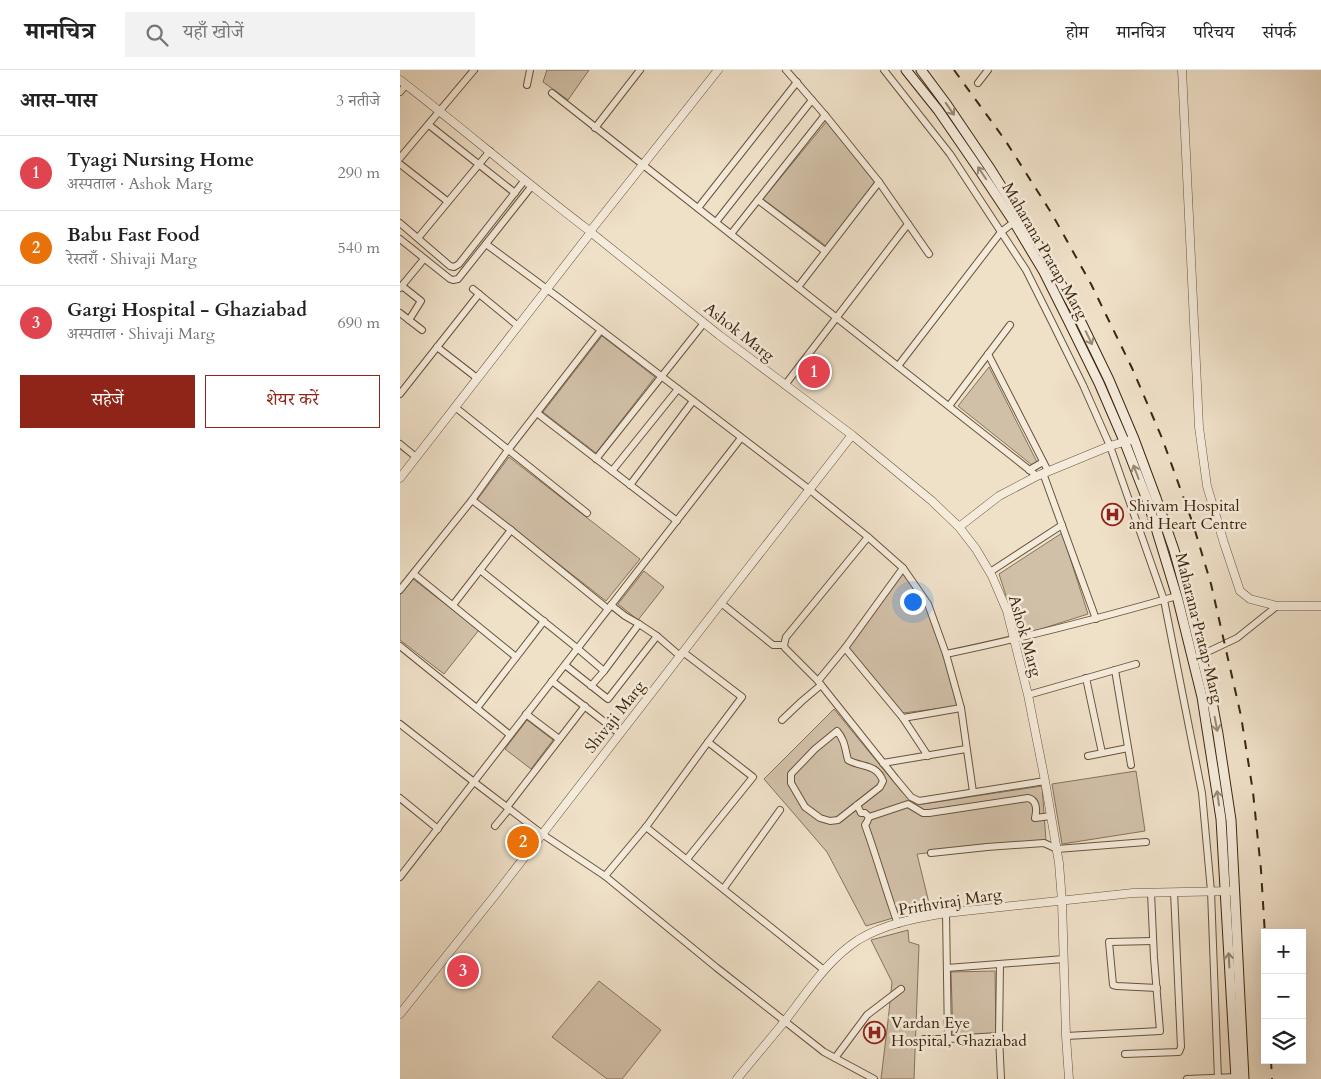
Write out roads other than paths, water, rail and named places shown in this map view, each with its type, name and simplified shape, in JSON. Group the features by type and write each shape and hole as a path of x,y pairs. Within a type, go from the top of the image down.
{"main road":[{"name":"Maharana Pratap Marg","path":"906,70 938,110 1018,220"},
{"name":"Maharana Pratap Marg","path":"922,70 989,167 1018,220 1130,441 1156,498 1174,550 1201,654 1218,734 1231,820 1230,892 1239,1078"},
{"name":"Maharana Pratap Marg","path":"1130,441 1177,596 1202,697 1230,892"}],"street":[{"path":"400,158 474,70"},
{"path":"526,85 530,70"},
{"path":"595,128 640,70"},
{"path":"400,478 718,70"},
{"path":"786,70 826,115 879,182 929,254"},
{"path":"884,70 950,154 1026,270 1083,385 1110,446 1164,600 1202,793 1211,891 1218,1078"},
{"path":"978,83 988,70"},
{"path":"1182,70 1199,427 1207,486 1240,591 1250,600 1277,606 1321,606"},
{"path":"400,92 403,82"},
{"name":"Ashok Marg","path":"403,82 490,151 524,181 704,323 852,435 932,501 959,527 976,549 990,572 1007,611 1028,694 1045,781 1062,901 1069,1079"},
{"path":"698,208 797,82"},
{"path":"552,93 1029,470 1042,473"},
{"path":"716,222 812,100"},
{"path":"731,234 826,115"},
{"path":"429,124 515,193"},
{"path":"418,238 490,151"},
{"path":"400,164 447,201"},
{"path":"400,223 450,266 454,267 459,264 524,181"},
{"path":"798,287 879,182"},
{"path":"400,240 450,279 458,279 532,187"},
{"path":"758,200 825,251"},
{"path":"898,366 1001,232 1018,220"},
{"path":"785,385 908,224"},
{"path":"486,244 810,490 868,536 903,568 928,604 946,654 961,708 973,792"},
{"path":"409,320 421,301 401,287 424,259"},
{"path":"473,289 518,326"},
{"path":"400,394 479,294"},
{"path":"400,313 422,330"},
{"path":"596,459 704,323"},
{"path":"949,406 1010,325"},
{"path":"400,590 472,500 508,450 601,330"},
{"path":"437,347 477,378"},
{"path":"988,354 1043,462 1042,473 1096,619"},
{"path":"612,471 678,389"},
{"path":"630,485 694,401"},
{"path":"455,407 587,513"},
{"path":"537,413 677,521"},
{"name":"Shivaji Marg","path":"400,1014 852,435"},
{"path":"400,877 741,438"},
{"path":"959,527 999,496 1042,473 1110,446 1130,441"},
{"path":"400,444 416,457"},
{"path":"1029,470 1043,462"},
{"path":"472,500 610,607 640,624 742,697 646,826 604,876"},
{"path":"990,572 1062,524"},
{"path":"453,605 511,530"},
{"path":"868,536 786,637 784,645 786,650 819,683 911,797 919,801 1045,781"},
{"path":"782,720 819,683 903,568"},
{"path":"480,570 604,671"},
{"path":"414,574 516,657"},
{"path":"946,654 1014,640 1177,596"},
{"path":"721,603 773,645 784,645"},
{"path":"1201,654 1237,638 1277,606"},
{"path":"477,708 544,621"},
{"path":"591,686 640,624"},
{"path":"564,665 608,699 657,636"},
{"path":"400,646 510,735"},
{"path":"845,648 903,718 928,756"},
{"path":"1028,694 1136,664"},
{"path":"1115,670 1131,765"},
{"path":"1086,678 1102,753"},
{"path":"552,681 620,734"},
{"path":"495,826 585,706"},
{"path":"903,718 961,708"},
{"path":"526,714 559,739"},
{"path":"400,724 542,834 604,876 784,1022 824,1052 874,1079"},
{"path":"837,731 846,744 848,760 871,767 880,774 883,781 880,787 857,805 838,820 830,821 820,818 805,807 791,783 791,774 815,749 837,731"},
{"path":"688,859 753,777 708,742"},
{"path":"1088,756 1128,748"},
{"path":"883,763 966,749"},
{"path":"400,798 438,828"},
{"path":"898,924 865,824 869,817 908,804 923,813 929,813 1028,798 1035,803 1035,818 1051,816"},
{"path":"857,805 861,813 865,813 869,817"},
{"path":"724,888 780,810"},
{"path":"646,826 824,970"},
{"path":"931,853 1044,843 1056,849 1146,842"},
{"path":"1125,1054 1179,1052 1181,1047 1174,892"},
{"name":"Prithviraj Marg","path":"739,1078 824,970 858,940 872,933 920,917 946,914 1133,894 1230,892"},
{"path":"1066,1036 1160,1031 1151,893"},
{"path":"946,914 948,1039"},
{"path":"1153,941 1109,942 1113,985 1157,988"},
{"path":"947,968 1064,959"},
{"path":"1000,964 998,1036 1001,1079"},
{"path":"835,1058 867,1014 900,989"},
{"path":"924,1039 998,1036"},
{"path":"1187,1079 1239,1078"}],"railway":[{"path":"954,70 1005,140 1052,214 1091,284 1132,368 1162,438 1193,524 1211,584 1241,716 1253,792 1265,929"},
{"path":"1271,1064 1272,1079"}],"place":[{"name":"Tyagi Nursing Home","path":"814,372"},
{"name":"Shivam Hospital and Heart Centre","path":"1113,515"},
{"name":"Babu Fast Food","path":"523,842"},
{"name":"Gargi Hospital - Ghaziabad","path":"463,971"},
{"name":"Vardan Eye Hospital, Ghaziabad","path":"875,1032"}]}
